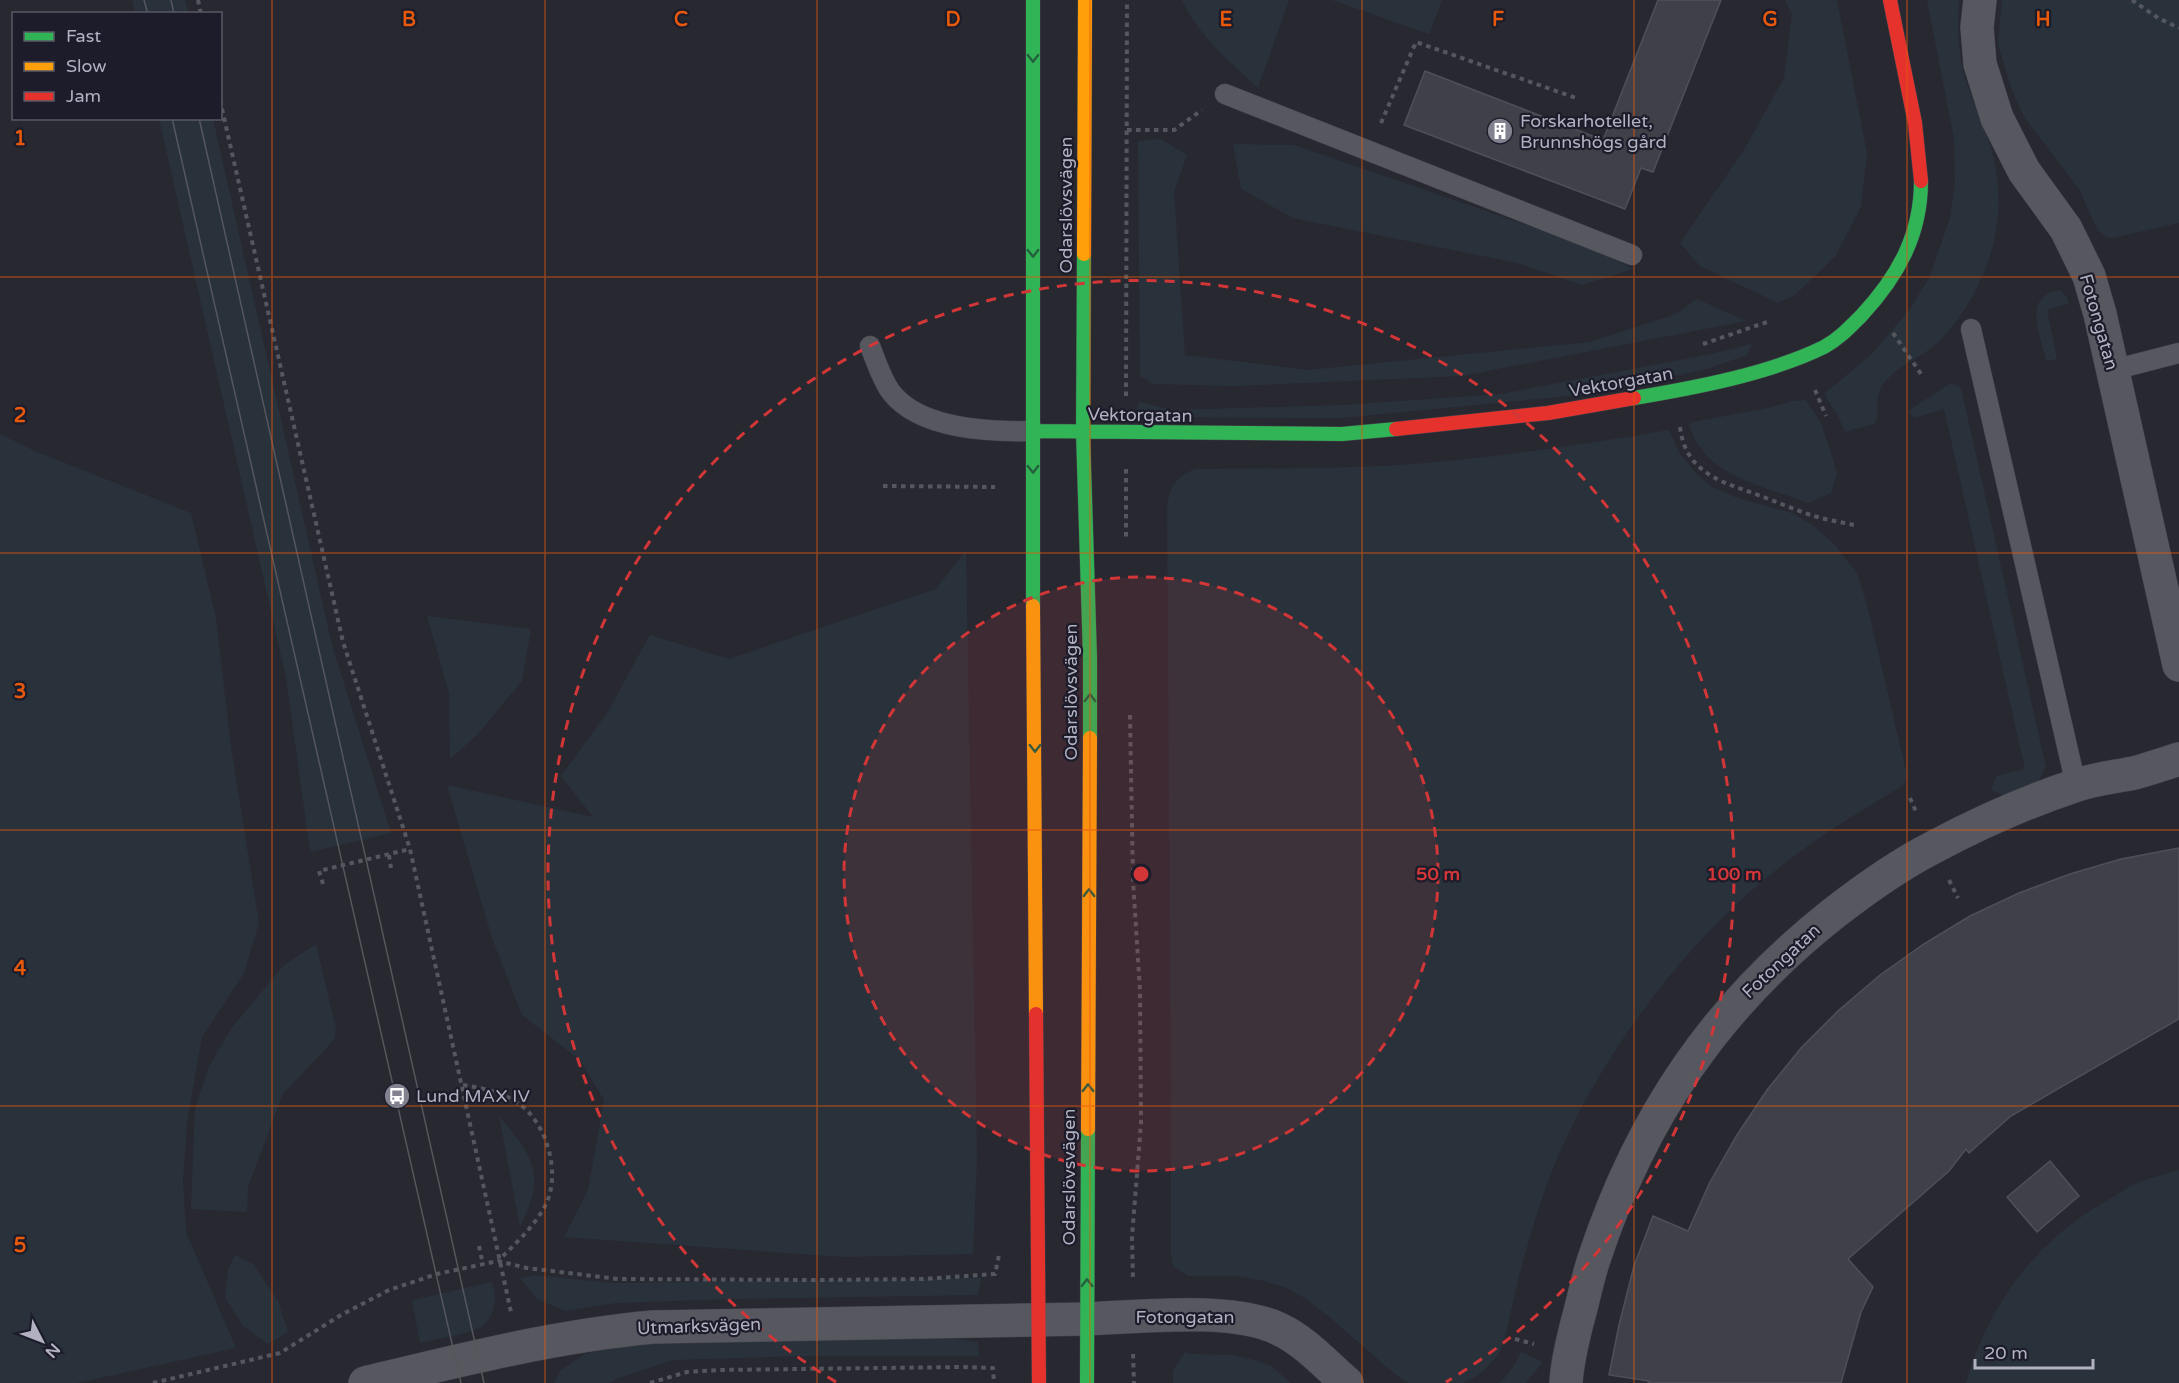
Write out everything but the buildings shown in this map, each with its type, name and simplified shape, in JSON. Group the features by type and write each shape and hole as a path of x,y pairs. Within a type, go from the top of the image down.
{"main road":[{"name":"Odarslövsvägen","path":"1033,0 1039,1383"},
{"name":"Odarslövsvägen","path":"1085,0 1083,433 1090,658 1087,1383"},
{"name":"Vektorgatan","path":"1034,431 1342,434 1548,413 1698,387 1774,366 1824,347 1845,333 1862,317 1889,284 1913,235 1918,215 1921,169 1915,123 1890,0"}],"street":[{"name":"Fotongatan","path":"1980,0 1977,43 1985,83 1998,118 2025,171 2066,229 2089,276 2113,370 2179,665"},
{"name":"Fotongatan","path":"1547,1383 1568,1367 1587,1281 1607,1222 1649,1128 1672,1089 1718,1024 1752,986 1816,927 1855,897 1900,866 1932,848 1986,822 2076,785 2137,772 2179,759"},
{"name":"Fotongatan","path":"1038,1320 1220,1316 1250,1318 1280,1329 1347,1383"},
{"name":"Utmarksvägen","path":"365,1383 520,1347 604,1332 653,1327 1038,1320"}],"lane":[{"path":"1225,94 1632,255"},
{"path":"1971,329 2076,785"},
{"path":"870,346 891,392 914,412 945,423 995,432 1034,431"},
{"path":"2113,370 2179,353"}],"path":[{"path":"1126,549 1127,0"},
{"path":"2132,0 2158,18 2179,28"},
{"path":"1369,151 1416,42 1579,99"},
{"path":"1127,130 1174,130 1225,94"},
{"path":"222,109 343,642 410,849 439,988 463,1085 498,1261 520,1347"},
{"path":"1698,346 1770,321"},
{"path":"1888,324 1921,374"},
{"path":"1812,383 1826,416"},
{"path":"1126,390 1137,394"},
{"path":"1679,417 1682,438 1690,456 1714,479 1813,516 1854,525"},
{"path":"883,486 995,487"},
{"path":"1130,703 1133,881 1140,990 1141,1123 1132,1237 1134,1383"},
{"path":"323,884 320,871 410,849"},
{"path":"389,855 391,868"},
{"path":"463,1085 491,1090 520,1104 536,1123 551,1155 553,1176 547,1203 532,1226 498,1261"},
{"path":"478,1246 483,1265"},
{"path":"153,1383 280,1353 332,1320 389,1290 436,1274 498,1261 526,1268 618,1279 923,1279 994,1274"},
{"path":"650,1383 687,1372 717,1370 953,1367 993,1368 994,1383"}],"shaded area":[{"path":"132,0 185,0 188,12 135,12"},
{"path":"1182,0 1289,0 1258,88 1206,36"},
{"path":"1332,0 1442,0 1429,34"},
{"path":"1785,0 1837,0 1867,153 1861,207 1835,257 1795,295 1778,303 1700,266 1680,243 1744,150 1784,78 1792,14"},
{"path":"1927,0 1959,0 1961,61 1994,159 1998,189 1998,219 1984,273 1959,318 1934,346 1895,372 1882,385 1877,403 1877,420 1873,424 1845,432 1824,394 1871,355 1910,309 1929,278 1950,218 1955,183 1954,139"},
{"path":"2002,0 2179,0 2179,223 2112,238 2104,236 2097,229 2079,189 2024,117 2010,85 1998,43"},
{"path":"159,120 213,120 332,645 391,833 310,852 286,677"},
{"path":"1161,139 1187,155 1174,192 1185,355 1308,370 1590,342 1676,314 1697,299 1746,321 1462,376 1236,386 1153,384 1140,376 1138,141"},
{"path":"1233,144 1294,145 1594,248 1633,269 1582,285 1518,263 1293,218 1241,189"},
{"path":"2060,290 2069,303 2047,310 2057,359 2046,361 2036,318 2037,308 2048,294"},
{"path":"1752,344 1747,355 1707,369 1590,394 1341,418 1148,417 1137,411 1139,402 1173,410 1343,405 1501,394"},
{"path":"1951,383 1961,388 2046,767 2037,784 2014,797 1992,790 1997,776 2025,769 1944,409 1914,418 1908,411"},
{"path":"1806,400 1820,421 1837,474 1831,493 1808,503 1755,485 1722,468 1708,457 1697,443 1689,425 1693,422"},
{"path":"1669,430 1680,454 1712,487 1735,497 1792,513 1814,526 1835,545 1858,575 1907,775 1905,784 1831,830 1765,879 1701,940 1670,975 1615,1051 1570,1131 1537,1213 1501,1350 1484,1370 1474,1378 1462,1383 1409,1383 1395,1374 1327,1315 1287,1288 1238,1276 1188,1276 1173,1266 1171,1254 1167,505 1176,482 1196,469 1384,466 1527,452"},
{"path":"0,434 35,451 191,513 216,618 231,747 259,923 244,973 202,1037 187,1122 183,1182 186,1232 236,1348 77,1383 0,1383"},
{"path":"966,550 977,1158 973,1254 843,1257 564,1237 588,1190 604,1100 580,1060 522,1015 492,938 447,785 593,817 561,776 607,713 650,635 729,659 936,589"},
{"path":"427,616 531,629 522,681 478,734 450,759 449,693"},
{"path":"316,944 336,1029 334,1040 283,1094 248,1187 247,1212 191,1209 195,1109 209,1067 230,1030 283,966"},
{"path":"499,1116 521,1144 533,1168 533,1193 520,1227"},
{"path":"2179,1170 2179,1383 1966,1383 1987,1327 2018,1277 2037,1255 2082,1216 2124,1190 2145,1180"},
{"path":"235,1255 253,1264 278,1301 288,1332 268,1344 243,1326 225,1298 228,1269"},
{"path":"535,1275 610,1283 981,1278 978,1295 616,1303 565,1311 537,1299 520,1278"},
{"path":"492,1282 495,1294 494,1307 484,1324 468,1332 420,1343 412,1300"},
{"path":"955,1339 978,1342 979,1356 805,1356 673,1360 609,1383 554,1383 560,1371 584,1354 643,1340"},
{"path":"1185,1352 1233,1355 1250,1359 1270,1365 1291,1383 1173,1383 1173,1371"},
{"path":"1521,1352 1543,1362 1526,1383 1498,1383 1509,1373"}],"tram line":[{"path":"144,0 147,12"},
{"path":"171,0 174,12"},
{"path":"172,120 461,1383"},
{"path":"199,120 484,1383"}],"traffic: fast":[{"path":"1033,0 1033,606"},
{"path":"1634,398 1706,385 1756,372 1803,357 1835,340 1875,300 1905,254 1917,219 1921,181"},
{"path":"1084,254 1083,433 1090,658 1090,738"},
{"path":"1034,431 1342,434 1396,429"},
{"path":"1087,1383 1088,1129"}],"traffic: slow":[{"path":"1084,254 1085,0"},
{"path":"1033,606 1036,1014"},
{"path":"1088,1129 1090,738"}],"traffic: jam":[{"path":"1890,0 1915,123 1921,181"},
{"path":"1396,429 1548,413 1634,398"},
{"path":"1036,1014 1039,1383"}],"place":[{"name":"Forskarhotellet, Brunnshögs gård","path":"1500,131"},
{"name":"Lund MAX IV","path":"397,1096"}]}
